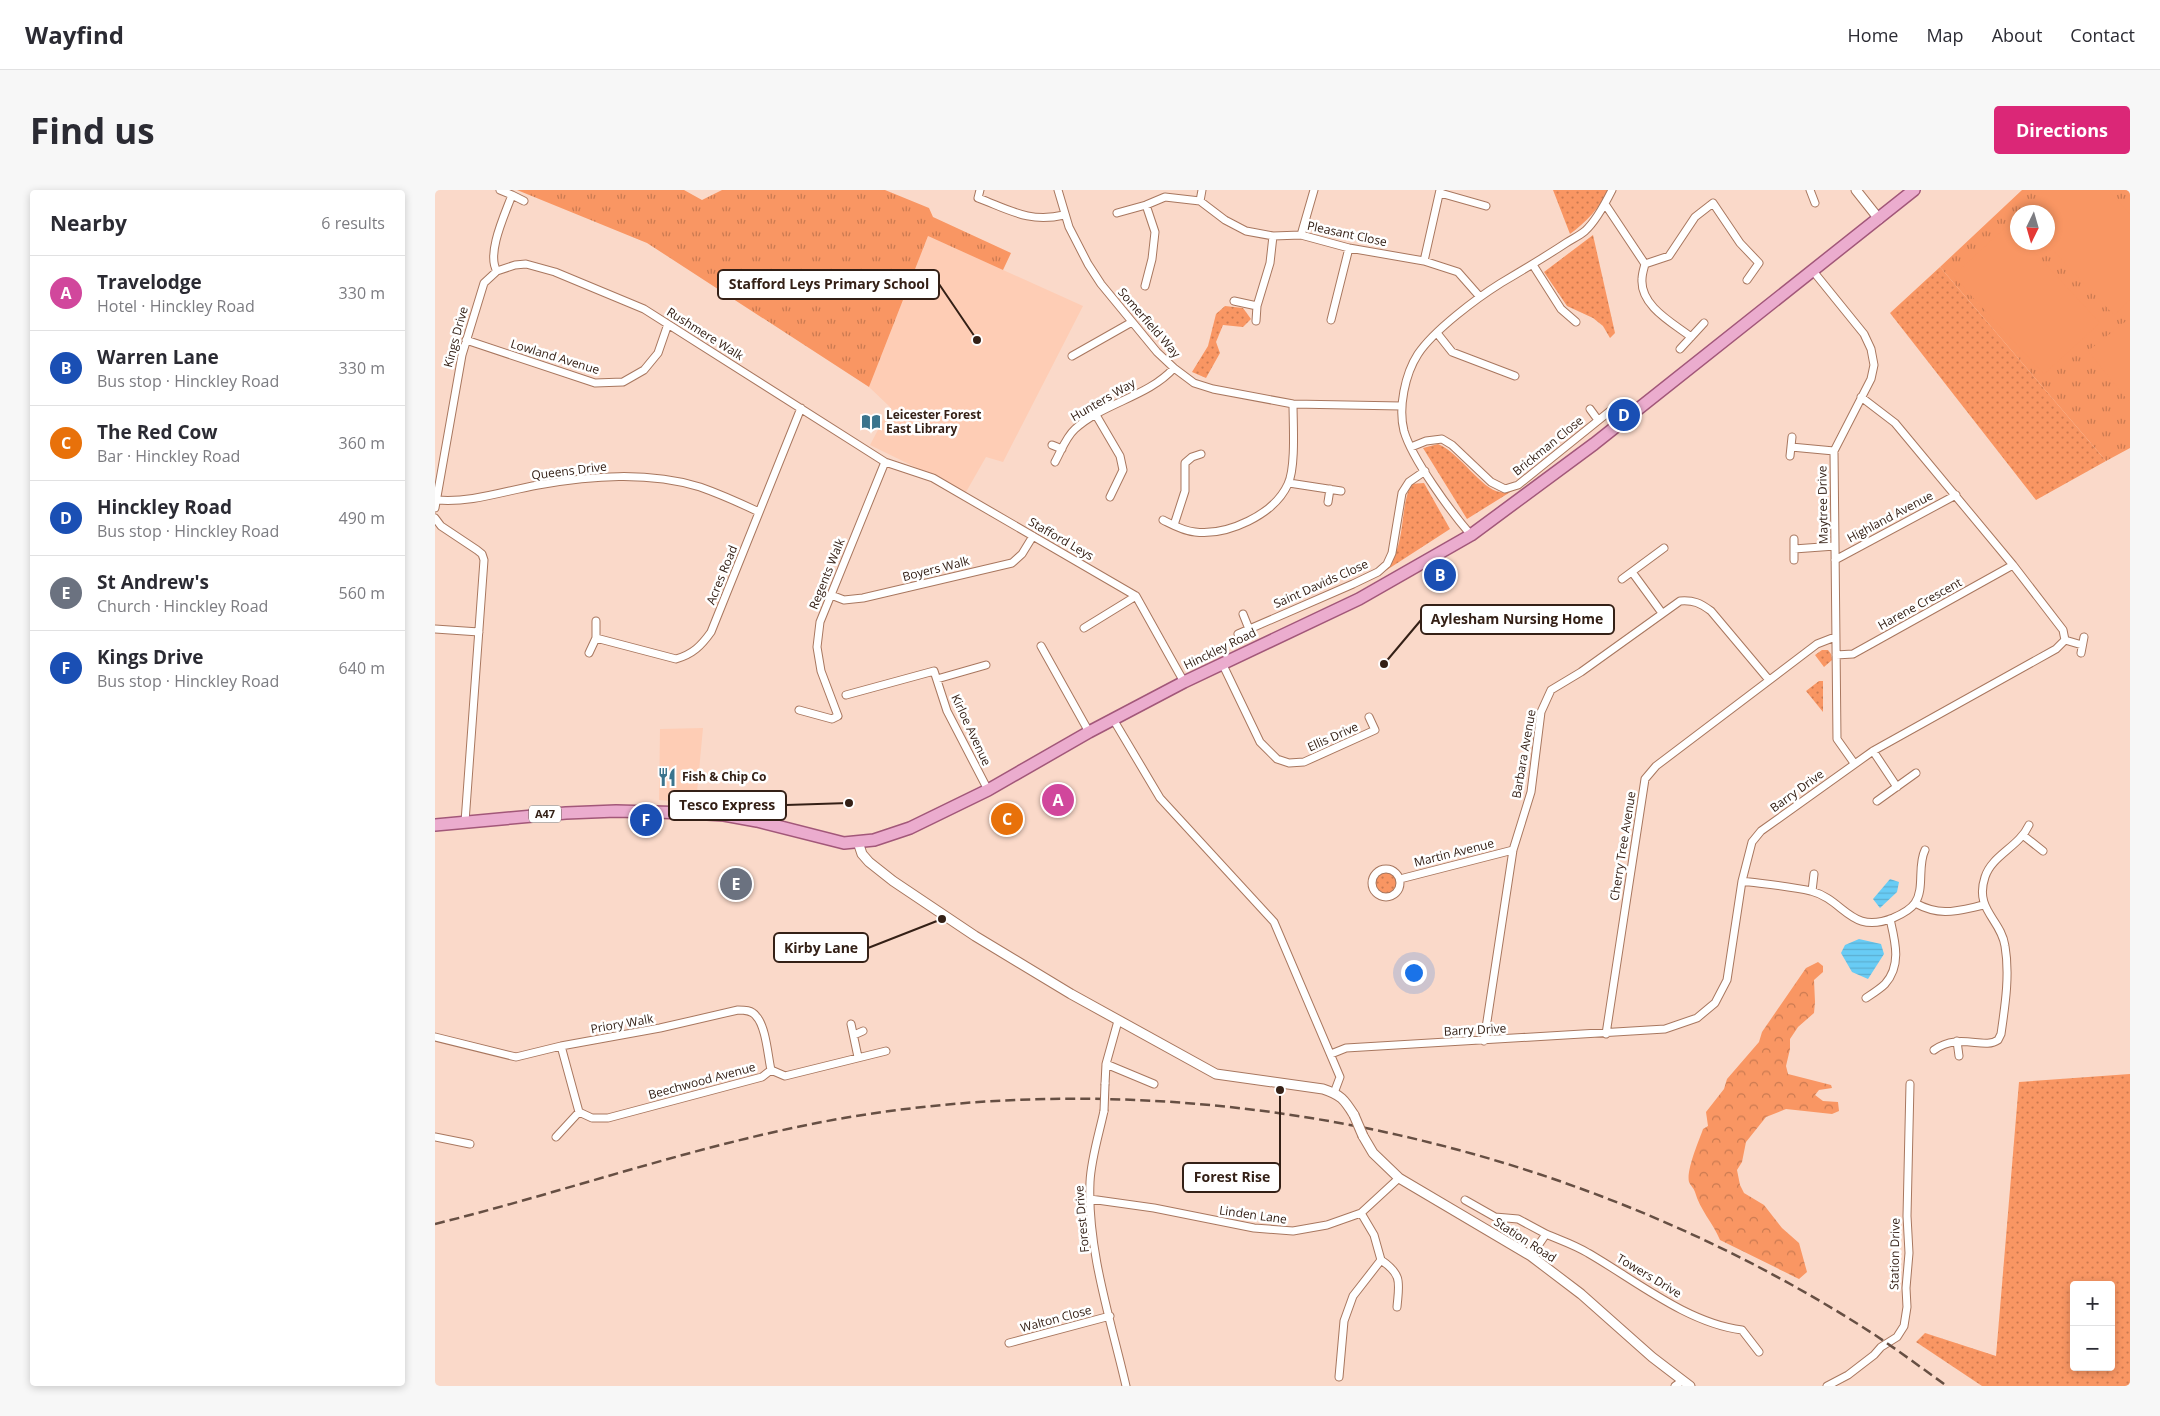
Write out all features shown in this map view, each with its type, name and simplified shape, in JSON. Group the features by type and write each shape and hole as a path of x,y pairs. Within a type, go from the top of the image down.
{"main road":[{"name":"Hinckley Road","path":"435,825 566,812 691,813 724,815 757,821 829,840 858,842 892,835 988,790 1089,732 1184,682 1359,599 1471,535 1594,444 1914,190"}],"street":[{"path":"500,190 524,201"},
{"path":"980,190 978,198 1030,217 1048,219 1064,215"},
{"name":"Somerfield Way","path":"1058,190 1064,215 1088,264 1101,284 1157,352 1174,368 1194,382 1213,389 1293,404 1401,406"},
{"path":"1117,212 1146,205 1165,197 1200,201 1202,190"},
{"path":"1301,235 1314,190"},
{"path":"1471,535 1459,522 1425,471 1411,447 1404,430 1401,406 1418,354 1437,333 1480,297 1533,265 1585,230 1605,204 1612,190"},
{"path":"1810,190 1815,203"},
{"path":"1856,190 1879,219"},
{"path":"1424,261 1440,191 1485,206"},
{"path":"497,271 493,266 493,252 512,195"},
{"name":"Pleasant Close","path":"1200,201 1225,220 1246,231 1273,236 1301,235 1349,248 1424,261 1459,272 1480,297"},
{"path":"1645,264 1669,256 1695,217 1713,203 1740,243 1759,263 1747,280"},
{"path":"1605,204 1645,264 1642,280 1645,295 1657,312 1691,337"},
{"path":"1145,286 1152,260 1155,232 1146,205"},
{"path":"1256,321 1257,306 1270,262 1273,236"},
{"path":"1331,320 1349,248"},
{"name":"Rushmere Walk","path":"497,271 515,265 526,264 555,272 643,309 885,462"},
{"path":"1533,265 1561,309 1576,322"},
{"name":"Kings Drive","path":"435,508 466,340 484,282 497,271"},
{"name":"Maytree Drive","path":"1813,271 1863,334 1871,349 1874,365 1871,379 1834,451 1837,739 1854,763"},
{"path":"1234,301 1257,306"},
{"path":"1072,356 1132,322"},
{"path":"1680,349 1704,323"},
{"name":"Lowland Avenue","path":"466,340 595,383 623,382 644,370 658,353 668,324"},
{"path":"1437,333 1452,352 1515,376"},
{"name":"Hunters Way","path":"1055,462 1073,430 1096,415 1160,380 1174,368"},
{"path":"1861,397 1895,423 1956,494 2063,630 2065,640 2082,645"},
{"path":"1163,520 1184,530 1202,533 1214,532 1233,527 1268,508 1278,499 1289,483 1292,466 1293,404"},
{"name":"Acres Road","path":"597,638 676,659 687,656 699,648 711,632 801,408"},
{"name":"Brickman Close","path":"1590,409 1598,420"},
{"name":"Brickman Close","path":"1411,447 1426,441 1442,439 1452,445 1491,482 1505,489 1518,485 1610,411"},
{"path":"1096,415 1120,456 1123,470 1110,496"},
{"path":"1790,456 1793,437"},
{"path":"1052,445 1062,449"},
{"path":"1791,447 1834,451"},
{"path":"1174,525 1185,490 1185,463 1192,457 1201,454"},
{"name":"Stafford Leys","path":"885,462 933,478 1136,596"},
{"name":"Regents Walk","path":"799,710 832,719 838,716 821,671 817,647 820,622 885,462"},
{"name":"Saint Davids Close","path":"1238,634 1378,572 1387,564 1392,553 1402,493 1409,482 1425,471"},
{"name":"Queens Drive","path":"437,500 458,501 576,478 611,476 647,478 698,487 759,512"},
{"path":"1289,483 1341,491"},
{"path":"1328,502 1330,490"},
{"name":"Highland Avenue","path":"1835,560 1956,494"},
{"path":"435,518 441,526 482,554 484,567 465,822"},
{"name":"Boyers Walk","path":"831,595 844,600 863,598 1012,562 1022,554 1033,536"},
{"path":"1794,539 1794,560"},
{"path":"1794,549 1835,546"},
{"path":"1622,579 1664,548"},
{"name":"Harene Crescent","path":"1836,655 1853,654 2013,565"},
{"path":"1632,572 1662,613"},
{"path":"1084,628 1136,596 1184,682"},
{"name":"Barbara Avenue","path":"1485,1041 1513,850 1531,792 1541,712 1551,690 1581,672 1680,601 1692,600 1701,603 1711,611 1769,680"},
{"path":"1243,614 1249,629"},
{"path":"589,652 597,638 596,621"},
{"path":"435,629 479,632"},
{"name":"Cherry Tree Avenue","path":"1606,1034 1645,779 1656,766 1817,644 1835,637"},
{"name":"Barry Drive","path":"1331,1054 1346,1048 1665,1030 1697,1018 1715,1003 1727,980 1742,881 1751,842 1761,831 1873,751 2056,649 2065,640"},
{"path":"1041,646 1089,732"},
{"name":"Ellis Drive","path":"1222,663 1260,742 1277,759 1289,763 1304,762 1363,737 1375,730 1369,717"},
{"path":"846,695 934,671 937,679 986,665"},
{"name":"Kirloe Avenue","path":"937,679 947,711 988,790"},
{"path":"858,842 862,854 869,862 899,885 975,936 1117,1021 1216,1074 1323,1089 1334,1093 1339,1077 1331,1054 1274,922 1160,798 1113,719"},
{"path":"1873,751 1897,787"},
{"path":"1877,801 1916,773"},
{"path":"1934,1050 1947,1042 1990,1044 1998,1040 2001,1034 2006,985 2005,947 2000,930 1983,905 1983,886 1988,870 1996,859 2024,836 2029,826"},
{"path":"2024,836 2043,851"},
{"name":"Martin Avenue","path":"1400,879 1513,850"},
{"path":"1742,881 1811,892 1827,897 1854,918 1866,923 1890,919 1899,916 1915,903 1918,894 1921,858 1925,850"},
{"name":"Martin Avenue","path":"1382,869 1391,869 1400,879 1397,892 1389,897 1379,895 1373,888 1375,875 1382,869"},
{"path":"1811,892 1814,874"},
{"path":"1915,903 1942,913 1983,905"},
{"path":"1866,998 1886,983 1897,956 1897,947 1890,919"},
{"name":"Priory Walk","path":"435,1037 516,1057 738,1010 749,1011 756,1015 761,1025 771,1070"},
{"name":"Forest Drive","path":"1117,1021 1106,1064 1104,1111 1090,1180 1090,1199 1098,1264 1127,1386"},
{"path":"851,1024 858,1057"},
{"path":"854,1035 863,1031"},
{"path":"1957,1041 1959,1056"},
{"path":"557,1136 579,1112 561,1046"},
{"name":"Beechwood Avenue","path":"579,1112 592,1118 608,1118 762,1078 771,1070 785,1076 885,1051"},
{"path":"1106,1064 1154,1084"},
{"name":"Station Drive","path":"1827,1386 1848,1375 1874,1355 1881,1347 1897,1337 1904,1326 1907,1307 1906,1288 1909,1253 1907,1216 1910,1084"},
{"name":"Station Road","path":"1334,1093 1343,1098 1373,1153 1399,1178 1531,1256 1581,1294 1683,1384"},
{"path":"435,1137 470,1144"},
{"name":"Linden Lane","path":"1090,1199 1154,1208 1254,1228 1293,1231 1327,1226 1361,1213 1399,1178"},
{"name":"Towers Drive","path":"1465,1200 1495,1217 1518,1219 1546,1234 1586,1251 1701,1319 1742,1330 1759,1352"},
{"path":"1361,1213 1374,1235 1381,1260 1394,1269 1399,1283 1397,1308"},
{"path":"1531,1256 1546,1234"},
{"path":"1339,1377 1344,1321 1353,1296 1381,1260"},
{"name":"Walton Close","path":"1009,1343 1110,1316"}],"shaded area":[{"path":"928,236 1083,306 1003,462 986,457 966,492 870,445 890,407 869,387"},
{"path":"703,728 696,803 659,800 660,729"}],"green space":[{"path":"517,190 684,190 702,200 722,190 885,190 929,208 933,217 1011,253 1003,270 928,236 869,387 647,243"},
{"path":"1553,190 1608,190 1592,215 1570,234"},
{"path":"2022,190 2130,190 2130,448 2106,461 1940,267"},
{"path":"2044,190 2108,190 2130,214 2130,300 2114,315 2053,250 2055,250 2055,205 2028,205"},
{"path":"2009,224 2010,250 2032,250 2100,323 2044,374 1953,276"},
{"path":"1593,235 1615,333 1610,338 1603,326 1593,318 1567,306 1544,272"},
{"path":"1940,267 2106,461 2036,500 1890,313"},
{"path":"1225,306 1243,308 1251,319 1243,327 1223,325 1216,342 1220,353 1206,378 1192,372 1208,346 1216,314"},
{"path":"2130,318 2130,403 2088,351"},
{"path":"1438,444 1454,455 1493,490 1500,492 1512,491 1467,519 1423,448"},
{"path":"1424,483 1450,529 1382,573 1396,553 1407,495 1411,484"},
{"path":"1822,650 1828,650 1832,660 1824,667 1815,655"},
{"path":"1819,681 1823,681 1823,712 1806,691"},
{"path":"1386,872 1396,879 1397,883 1390,893 1386,894 1376,887 1375,883 1382,873"},
{"path":"1818,962 1823,966 1823,972 1814,980 1814,1013 1798,1027 1790,1039 1786,1066 1788,1074 1831,1085 1832,1088 1819,1090 1815,1095 1823,1101 1838,1102 1839,1111 1832,1114 1786,1109 1766,1117 1746,1142 1742,1162 1737,1170 1744,1193 1764,1205 1782,1228 1799,1243 1807,1272 1799,1279 1720,1240 1689,1182 1689,1170 1703,1129 1708,1126 1706,1112 1724,1089 1727,1079 1759,1042 1762,1032 1806,968"},
{"path":"2130,1074 2130,1386 1982,1386 1916,1342 1925,1333 1996,1356 2019,1082"}],"water":[{"path":"1890,879 1899,882 1897,892 1880,908 1873,899"},
{"path":"1859,939 1881,944 1884,954 1868,979 1852,972 1841,953 1845,945"}],"railway":[{"path":"435,1224 690,1153 792,1128 844,1118 977,1102 1112,1099 1246,1109 1379,1131 1510,1165 1637,1210 1759,1267 1875,1335 1947,1386"}],"place":[{"name":"Stafford Leys Primary School","path":"977,340"},
{"name":"Hinckley Road","path":"1624,415"},
{"name":"Leicester Forest East Library","path":"871,422"},
{"name":"Warren Lane","path":"1440,575"},
{"name":"Aylesham Nursing Home","path":"1384,664"},
{"name":"Fish & Chip Co","path":"667,777"},
{"name":"Travelodge","path":"1058,800"},
{"name":"Tesco Express","path":"849,803"},
{"name":"The Red Cow","path":"1007,819"},
{"name":"Kings Drive","path":"646,820"},
{"name":"St Andrew's","path":"736,884"},
{"name":"Kirby Lane","path":"942,919"},
{"name":"Forest Rise","path":"1280,1090"}]}
